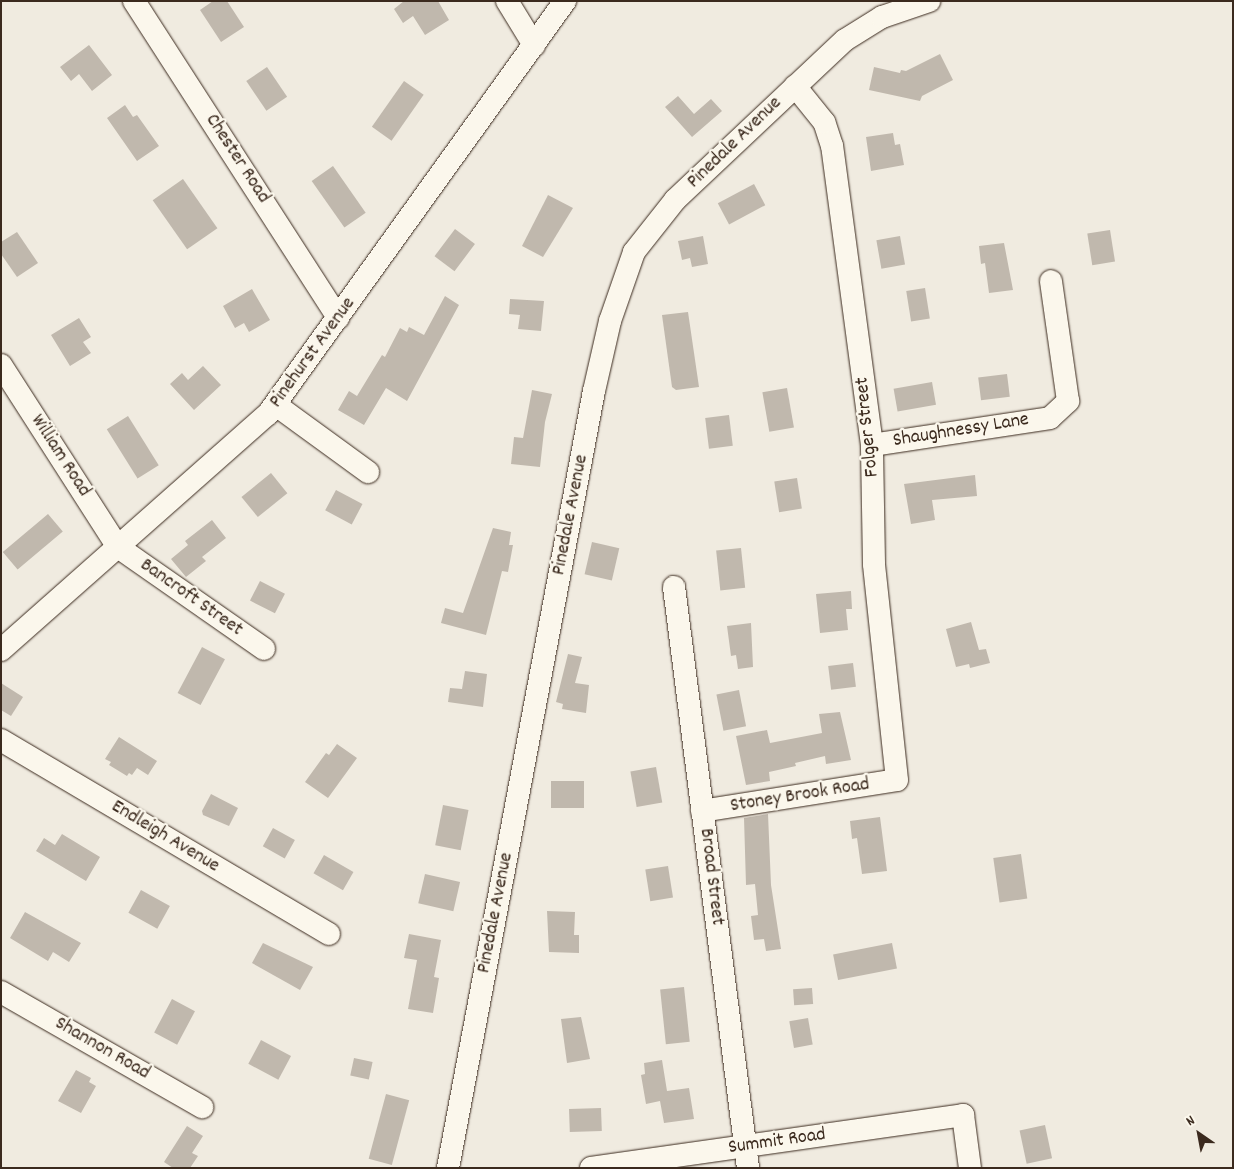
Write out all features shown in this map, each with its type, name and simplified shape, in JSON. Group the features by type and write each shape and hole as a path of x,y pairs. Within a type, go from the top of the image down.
{"street":[{"name":"Chester Road","path":"134,1 338,318"},
{"path":"507,1 534,44"},
{"name":"Pinehurst Avenue","path":"1,650 276,404 565,1"},
{"name":"Pinedale Avenue","path":"448,1168 594,391 623,281 640,242 675,200 795,86 860,28 901,9 928,1"},
{"name":"Folger Street","path":"795,86 824,122 832,146 872,445 874,564 897,780"},
{"name":"Shaughnessy Lane","path":"872,445 1050,418 1068,401 1050,281"},
{"name":"William Road","path":"1,365 118,547"},
{"path":"276,404 368,472"},
{"name":"Bancroft Street","path":"118,547 264,649"},
{"name":"Broad Street","path":"674,587 747,1157"},
{"name":"Endleigh Avenue","path":"1,740 329,934"},
{"name":"Stoney Brook Road","path":"702,811 897,780"},
{"name":"Shannon Road","path":"1,992 202,1107"},
{"name":"Summit Road","path":"591,1168 747,1157 963,1115 970,1168"}],"building":[{"path":"213,1 227,1 244,27 221,42 200,10"},
{"path":"404,1 438,1 449,20 425,35 413,16 403,23 394,9"},
{"path":"89,45 112,75 92,91 79,74 71,81 60,67"},
{"path":"940,54 953,80 922,96 920,101 869,90 874,67 900,73 901,70 906,71"},
{"path":"267,67 287,97 266,111 246,81"},
{"path":"404,81 424,95 392,141 372,127"},
{"path":"678,96 694,114 711,99 722,111 692,137 665,107"},
{"path":"125,105 133,117 137,115 159,146 137,161 107,118"},
{"path":"893,133 895,145 900,144 904,165 871,171 866,137"},
{"path":"333,166 366,213 344,228 312,181"},
{"path":"183,179 217,228 187,249 153,200"},
{"path":"754,184 765,205 729,224 718,203"},
{"path":"548,195 573,208 543,257 522,246"},
{"path":"455,229 475,244 455,271 435,256"},
{"path":"1110,230 1115,262 1092,265 1087,234"},
{"path":"17,232 38,263 17,277 1,254 1,242"},
{"path":"703,236 708,264 692,267 690,258 682,260 678,241"},
{"path":"900,236 905,265 881,269 876,240"},
{"path":"1004,243 1013,290 989,293 985,263 981,264 979,246"},
{"path":"925,288 930,319 911,322 906,291"},
{"path":"252,289 270,320 249,332 244,323 235,328 223,306"},
{"path":"445,296 459,305 407,401 386,388 364,425 338,410 349,391 357,396 382,355 385,357 400,328 407,332 409,327 424,335"},
{"path":"510,299 544,301 541,331 518,329 520,315 509,314"},
{"path":"688,312 699,387 676,390 672,387 662,315"},
{"path":"79,318 91,337 83,342 91,353 70,366 51,335"},
{"path":"203,366 221,385 194,410 170,384 182,373 188,380"},
{"path":"1007,374 1010,397 981,400 978,378"},
{"path":"932,382 936,405 898,411 894,389"},
{"path":"787,388 794,427 769,432 762,392"},
{"path":"532,390 552,394 545,422 540,467 511,464 514,437 523,438"},
{"path":"729,415 733,446 709,449 705,418"},
{"path":"128,416 159,465 138,478 107,429"},
{"path":"271,473 287,493 258,517 241,497"},
{"path":"975,475 977,496 932,500 935,520 911,524 904,484"},
{"path":"797,478 802,509 779,512 774,482"},
{"path":"336,490 362,504 352,524 325,510"},
{"path":"48,514 63,532 18,570 3,552"},
{"path":"212,520 226,538 202,557 206,561 186,577 171,559 188,545 185,541"},
{"path":"493,528 511,532 509,545 513,545 508,572 502,571 486,635 441,623 445,608 463,613"},
{"path":"592,542 619,548 612,580 585,574"},
{"path":"741,548 745,588 720,590 716,551"},
{"path":"260,581 285,594 275,613 250,601"},
{"path":"851,591 852,609 846,609 848,630 820,633 816,594"},
{"path":"971,622 979,650 986,649 990,663 970,668 969,664 956,667 946,629"},
{"path":"751,623 753,667 738,669 736,655 731,656 727,626"},
{"path":"202,647 225,659 201,705 178,693"},
{"path":"568,654 582,657 575,683 589,685 586,713 562,709 563,704 556,702"},
{"path":"853,663 856,687 831,690 828,666"},
{"path":"465,671 487,674 483,707 448,702 450,688 462,689"},
{"path":"1,683 23,697 11,716 1,710"},
{"path":"739,690 746,726 723,731 716,694"},
{"path":"840,712 851,760 826,764 825,756 795,763 796,766 769,772 770,781 746,785 736,736 767,730 770,743 822,733 819,714"},
{"path":"119,737 157,761 148,775 137,768 132,775 129,773 127,776 109,765 111,762 105,759"},
{"path":"337,744 357,758 328,798 305,782 326,753 329,755"},
{"path":"656,767 662,802 637,807 630,772"},
{"path":"551,781 584,781 584,808 551,808"},
{"path":"211,794 238,808 229,826 203,815 202,811"},
{"path":"443,805 469,810 461,850 435,845"},
{"path":"768,814 771,885 781,949 766,951 764,939 754,940 751,916 758,915 755,884 746,885 744,818"},
{"path":"880,817 887,871 862,874 857,838 852,839 850,821"},
{"path":"273,828 295,840 285,858 263,846"},
{"path":"62,834 100,857 86,881 36,851 44,838 55,845"},
{"path":"1021,854 1027,899 1000,902 993,858"},
{"path":"324,855 353,872 343,890 314,873"},
{"path":"668,866 673,898 650,901 645,870"},
{"path":"425,874 460,882 453,911 418,903"},
{"path":"141,890 170,906 157,929 128,913"},
{"path":"547,911 575,912 574,935 579,935 579,953 549,952"},
{"path":"25,912 81,943 69,962 53,952 48,961 10,938"},
{"path":"409,934 441,940 434,977 439,978 433,1013 408,1009 417,960 404,958"},
{"path":"263,943 313,967 300,990 252,963"},
{"path":"892,943 897,969 838,980 833,954"},
{"path":"684,987 690,1042 666,1044 660,990"},
{"path":"812,988 813,1004 794,1005 793,989"},
{"path":"172,999 195,1011 177,1045 154,1033"},
{"path":"581,1017 590,1059 567,1063 561,1019"},
{"path":"808,1018 813,1045 794,1048 789,1021"},
{"path":"261,1040 291,1056 278,1080 248,1064"},
{"path":"354,1058 373,1062 369,1080 350,1076"},
{"path":"662,1060 667,1091 689,1088 694,1119 664,1123 660,1101 646,1104 641,1075 645,1074 644,1063"},
{"path":"76,1070 91,1078 89,1082 96,1086 81,1113 58,1101"},
{"path":"386,1094 409,1100 392,1165 369,1159"},
{"path":"601,1108 602,1131 570,1132 569,1109"},
{"path":"1045,1125 1052,1158 1027,1164 1020,1130"},
{"path":"187,1126 203,1136 192,1153 198,1156 190,1168 173,1168 164,1162"}]}
